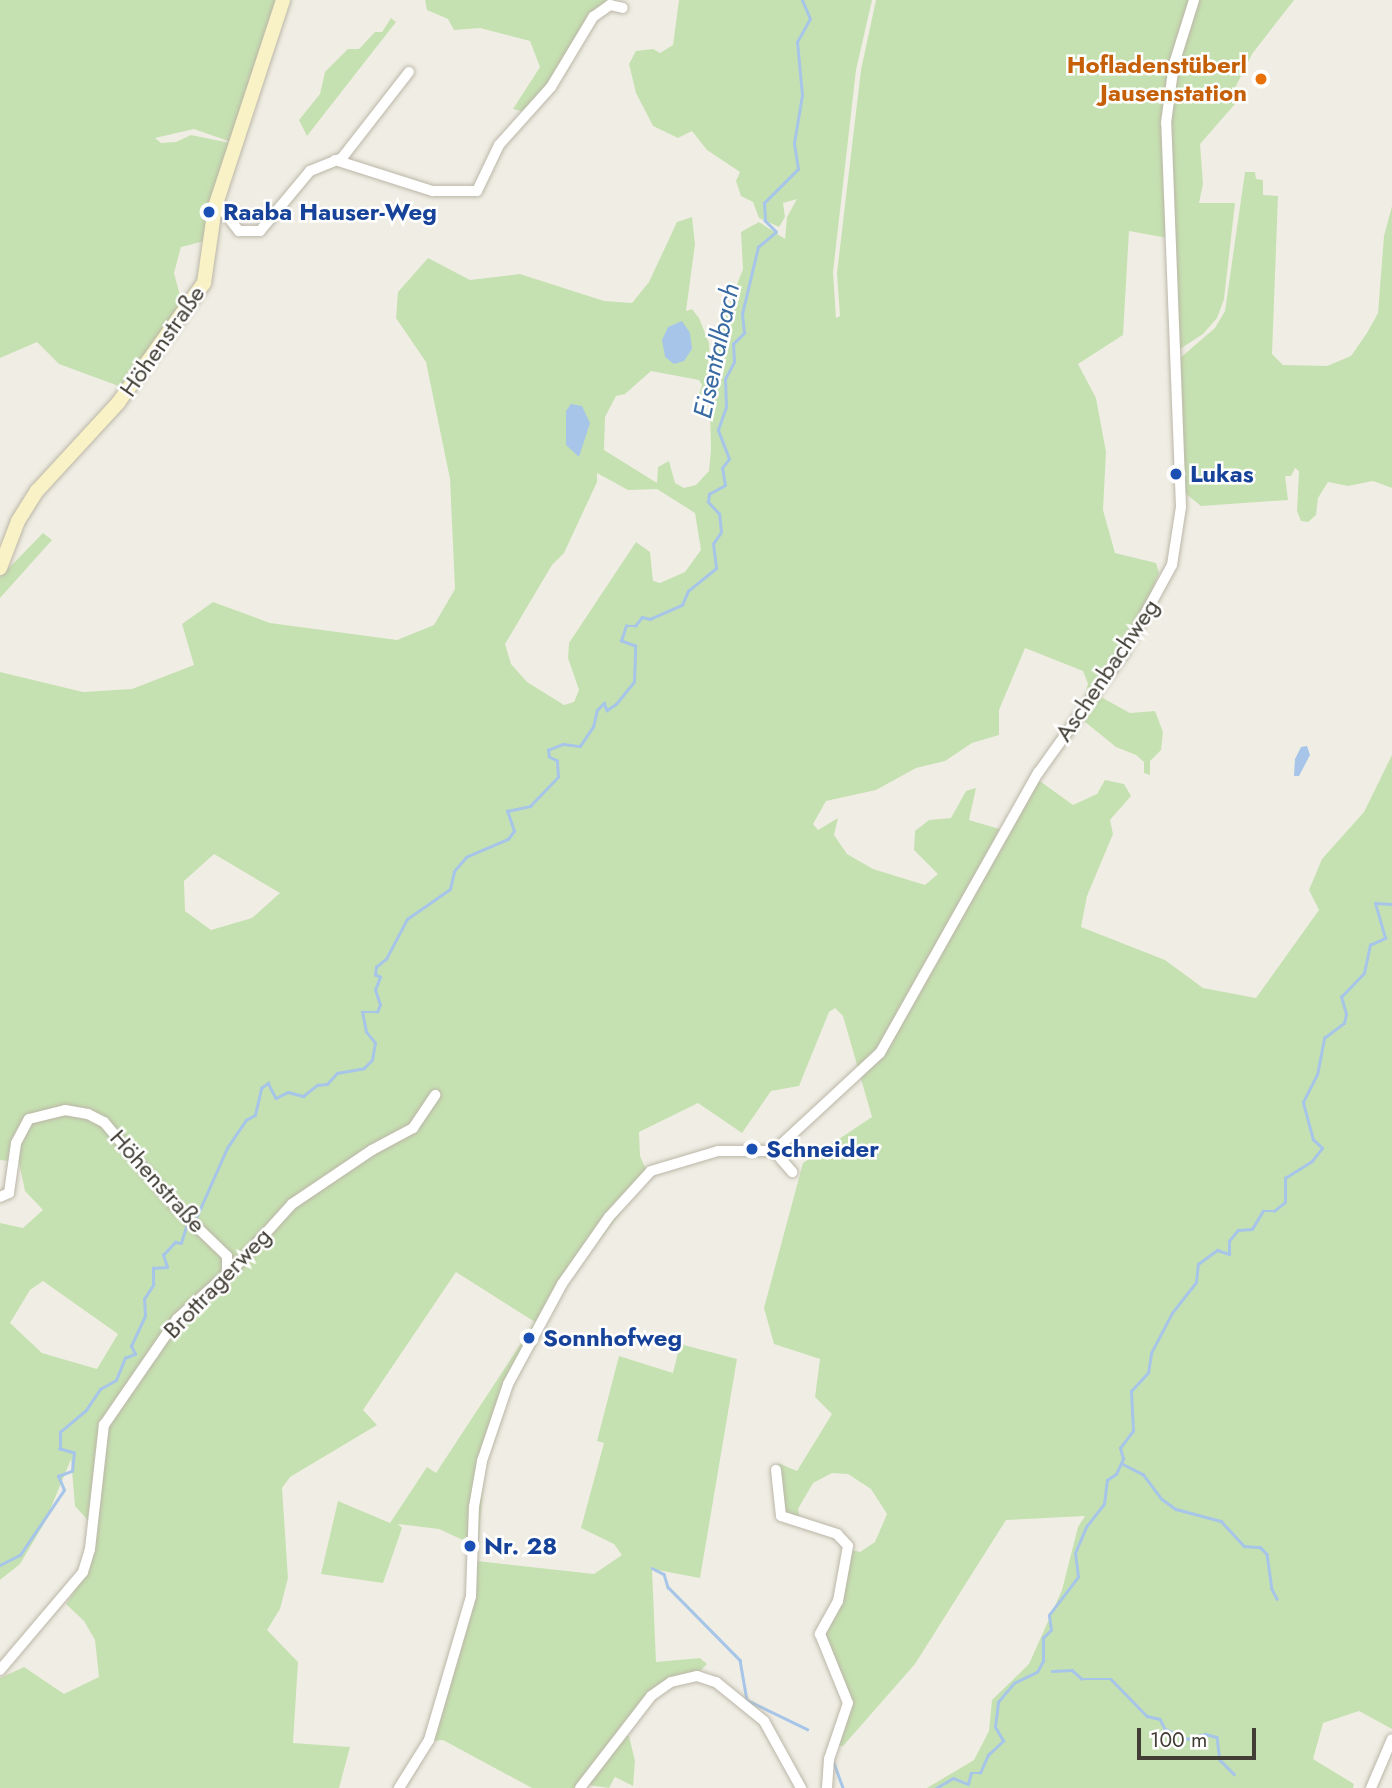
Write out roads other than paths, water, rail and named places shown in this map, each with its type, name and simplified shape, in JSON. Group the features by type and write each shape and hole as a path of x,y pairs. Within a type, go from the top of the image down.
{"street":[{"name":"Höhenstraße","path":"0,568 28,503 57,466 118,403 200,289 217,203 283,0"},
{"name":"Aschenbachweg","path":"774,1151 880,1053 1038,773 1124,653 1172,565 1181,507 1166,123 1174,64 1195,0"},
{"path":"335,160 433,191 477,191 499,145 551,87 593,17 610,5 623,8"},
{"path":"217,203 239,231 257,233 310,171 342,158 409,72"},
{"name":"Brottragerweg","path":"0,1670 52,1614 88,1560 101,1437 111,1412 177,1319 227,1275 292,1204 372,1150 414,1128 435,1095"},
{"name":"Höhenstraße","path":"0,1197 9,1193 16,1143 29,1119 65,1110 88,1114 104,1122 173,1204 227,1256 230,1267 227,1275"},
{"path":"399,1788 429,1740 471,1595 474,1507 482,1461 508,1384 552,1301 609,1217 651,1171 718,1151 774,1151 792,1172"},
{"path":"776,1470 776,1505 781,1516 837,1534 849,1549 838,1601 820,1634 848,1703 829,1759 827,1788"},
{"path":"580,1788 651,1696 671,1682 697,1676 716,1682 764,1721 801,1788"},
{"path":"1371,1788 1392,1739"}],"water":[{"path":"682,321 690,333 692,349 684,361 674,364 665,357 662,340 668,327"},
{"path":"571,404 582,406 590,423 579,457 566,445 566,411"},
{"path":"1307,746 1310,755 1299,776 1294,776 1295,759 1301,747"}],"waterway":[{"name":"Eisentalbach","path":"196,1218 227,1148 246,1120 255,1115 261,1088 268,1083 276,1098 288,1092 303,1096 317,1085 327,1084 337,1073 364,1068 372,1060 375,1043 366,1032 362,1012 377,1012 380,1005 375,990 380,977 375,975 376,967 386,959 407,919 450,889 454,871 466,857 508,839 514,831 507,811 530,806 558,777 557,761 549,757 548,750 563,744 580,746 593,727 597,710 604,703 607,710 616,704 634,682 635,646 621,641 626,626 635,626 642,617 650,619 682,605 688,591 716,568 713,544 721,532 719,514 708,502 709,494 725,485 722,468 729,459 718,430 726,407 725,379 734,362 733,344 744,333 742,314 758,247 776,232 765,221 764,203 798,169 794,143 802,95 797,42 810,19 802,0"},
{"path":"936,1788 953,1778 968,1784 971,1773 980,1773 988,1755 1003,1741 995,1727 998,1702 1014,1683 1037,1672 1043,1661 1043,1638 1051,1630 1049,1615 1078,1577 1075,1553 1086,1527 1104,1504 1107,1480 1116,1474 1123,1459 1120,1448 1133,1431 1131,1391 1148,1373 1151,1353 1172,1313 1196,1282 1198,1264 1217,1250 1229,1254 1229,1241 1238,1230 1252,1229 1263,1211 1274,1211 1285,1202 1285,1178 1312,1161 1322,1148 1313,1140 1303,1102 1317,1075 1324,1038 1344,1023 1346,1014 1341,997 1364,973 1370,945 1385,938 1375,903 1392,904"},
{"name":"Eisentalbach","path":"0,1565 20,1555 64,1490 58,1476 72,1471 74,1453 60,1449 60,1432 86,1410 100,1389 116,1380 125,1358 135,1354 131,1346 145,1316 144,1299 153,1285 153,1268 167,1267 163,1255 175,1242 181,1243 186,1227"},
{"path":"1121,1463 1143,1474 1162,1499 1176,1509 1221,1521 1244,1546 1260,1547 1267,1554 1272,1589 1277,1599"},
{"path":"652,1568 664,1574 668,1587 740,1660 747,1700 807,1729"},
{"path":"1052,1671 1072,1670 1082,1679 1111,1679 1147,1716 1160,1719 1165,1729 1187,1739 1205,1734 1217,1737 1220,1760 1234,1774"},
{"path":"834,1763 843,1788"}],"place":[{"name":"Hofladenstüberl Jausenstation","path":"1261,79"},
{"name":"Raaba Hauser-Weg","path":"209,212"},
{"name":"Lukas","path":"1176,474"},
{"name":"Schneider","path":"752,1149"},
{"name":"Sonnhofweg","path":"529,1338"},
{"name":"Nr. 28","path":"470,1546"}]}
